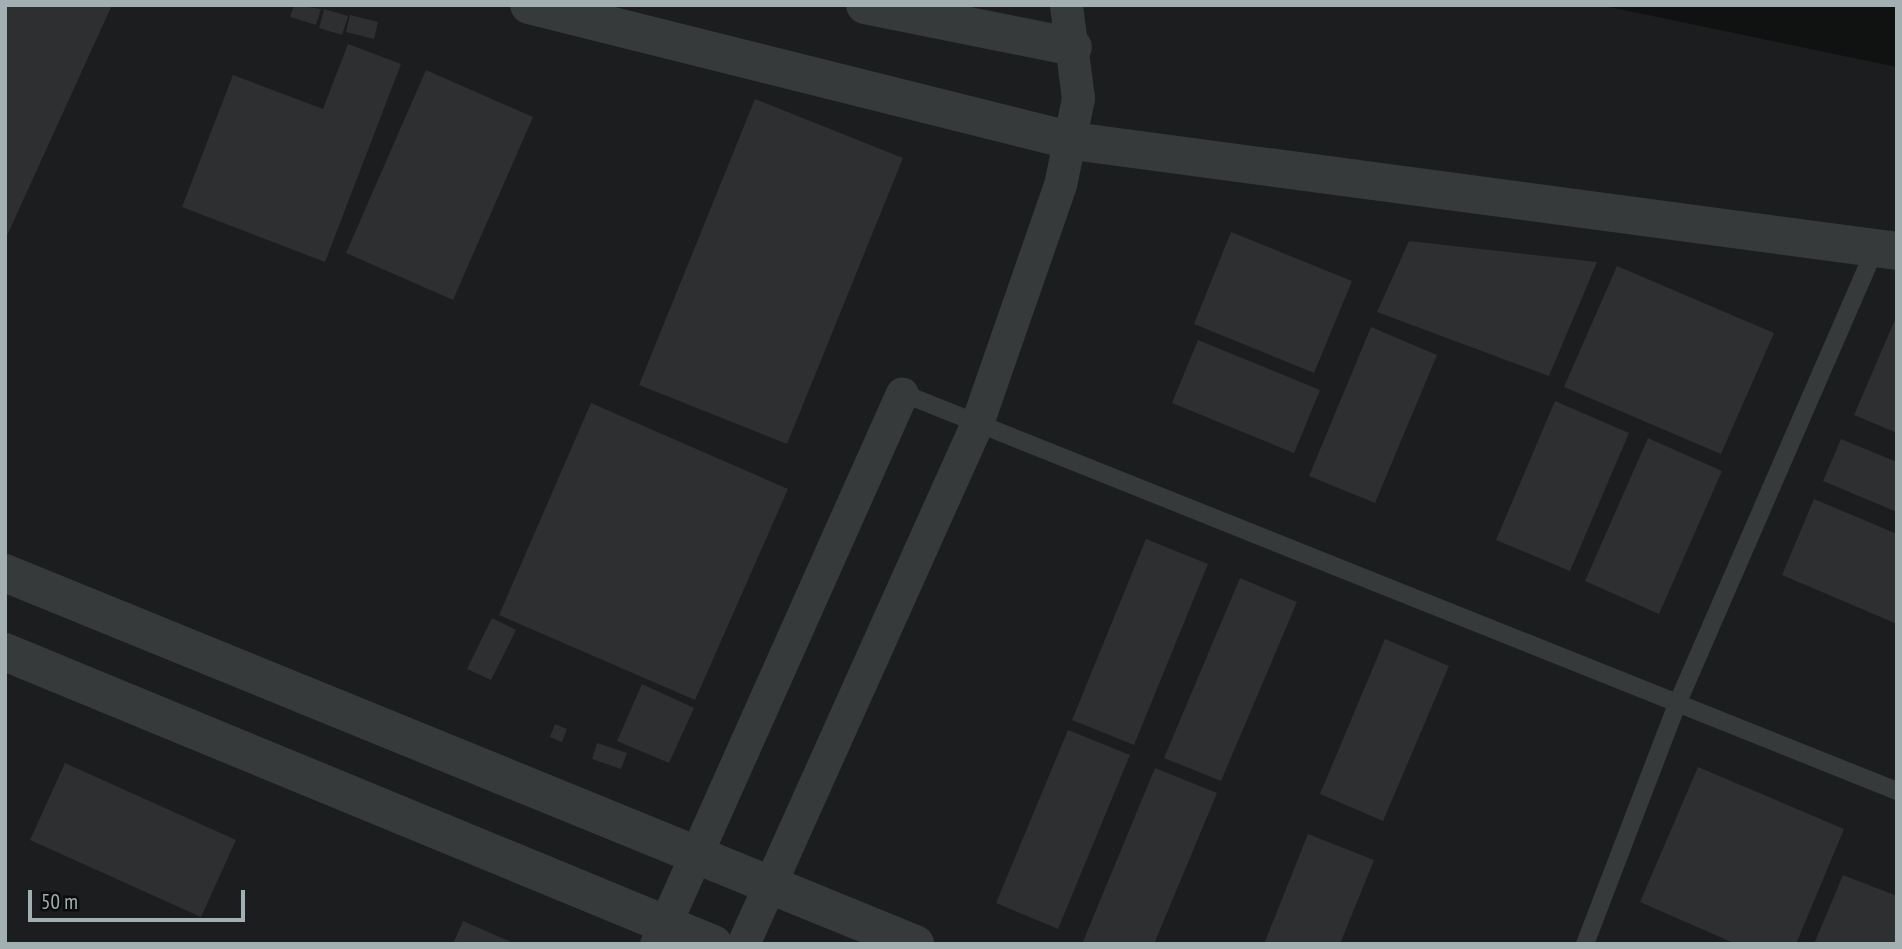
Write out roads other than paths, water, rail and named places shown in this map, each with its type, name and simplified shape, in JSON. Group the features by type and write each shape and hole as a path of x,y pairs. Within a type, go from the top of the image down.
{"street":[{"path":"529,5 1073,141 1887,247"},
{"path":"865,5 1073,47"},
{"path":"743,944 977,423 1073,141 1073,47 1066,5"},
{"path":"660,934 694,852 902,393"},
{"path":"5,573 915,944"},
{"path":"5,652 660,934 713,944"}],"lane":[{"path":"1585,944 1678,702 1887,247"},
{"path":"902,393 1897,791"}]}
